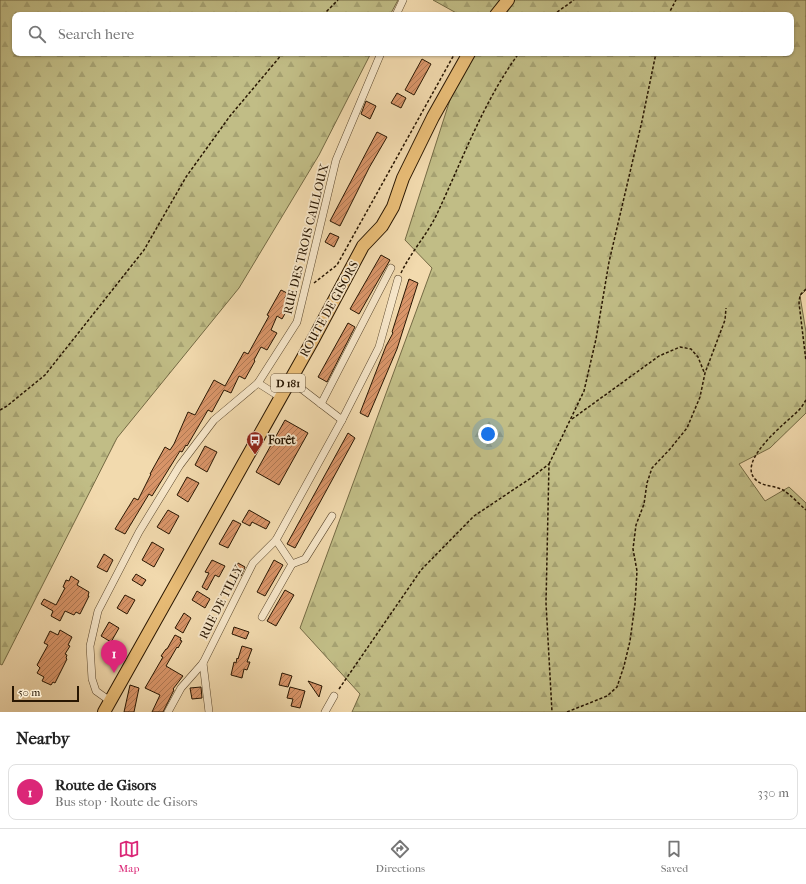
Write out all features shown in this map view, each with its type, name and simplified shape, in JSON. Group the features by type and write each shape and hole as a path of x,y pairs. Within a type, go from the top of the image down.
{"main road":[{"path":"498,12 508,0"},
{"name":"ROUTE DE GISORS","path":"107,707 290,380 363,246 382,226 394,207 403,178 433,117 467,56"}],"street":[{"path":"397,12 403,0"},
{"name":"RUE DES TROIS CAILLOUX","path":"107,707 96,691 92,679 90,646 98,612 139,532 180,465 214,420 258,382 297,322 336,160 379,56"},
{"path":"321,404 391,268"},
{"name":"RUE DE TILLY","path":"168,712 181,688 202,663 253,563 276,540 342,420 379,347 398,279"},
{"path":"290,380 342,420"},
{"path":"258,382 280,397"},
{"path":"262,617 292,564 305,558 332,516"},
{"path":"276,540 292,564"},
{"path":"202,663 209,712"},
{"path":"325,712 334,696"}],"path":[{"path":"326,12 338,0"},
{"path":"557,12 574,0"},
{"path":"670,12 676,0"},
{"path":"0,410 45,375 144,250 186,177 230,116 280,56"},
{"path":"313,284 337,265 453,56"},
{"path":"398,279 408,258 424,237 435,217 466,148 503,74 517,56"},
{"path":"552,712 546,603 549,464 584,391 596,339 609,262 642,121 655,56"},
{"path":"806,289 800,296 799,303 806,361"},
{"path":"567,712 607,696 617,686 630,641 635,604 637,571 633,549 636,525 644,504 647,482 652,468 687,428 700,397 705,373 724,320 726,308"},
{"path":"570,420 659,356 680,347 691,349 698,357 705,373"},
{"path":"806,400 800,409 768,438 753,460 751,472 754,479 762,484 774,486 784,491 806,510"},
{"path":"334,696 421,570 474,516 531,478 549,464"}],"green space":[{"path":"0,0 398,0 392,12 12,12 12,56 369,56 319,155 239,288 117,438 2,665 0,664"},
{"path":"433,0 806,0 806,290 800,296 806,332 806,413 770,448 739,464 765,501 789,487 806,503 806,712 352,712 360,694 300,628 432,268 405,240 464,56 794,56 794,12 455,12"}],"building":[{"path":"422,59 431,64 414,95 405,90"},
{"path":"397,93 406,98 401,108 391,103"},
{"path":"366,101 376,106 370,119 361,114"},
{"path":"377,132 387,137 369,168 340,226 330,221"},
{"path":"330,233 339,237 334,247 325,242"},
{"path":"381,255 390,260 359,314 350,309"},
{"path":"409,279 418,283 397,349 368,417 360,413 386,346 393,333 392,332"},
{"path":"281,290 287,293 285,298 292,301 282,319 277,316 271,330 277,333 267,350 261,347 245,379 239,376 231,393 224,390 212,412 208,410 187,446 186,445 182,452 180,451 152,496 149,494 125,534 115,529 134,498 138,500 165,447 170,450 174,444 188,412 195,415 214,380 225,386 244,352 248,354 269,316 267,315"},
{"path":"348,323 355,327 327,382 318,377"},
{"path":"285,420 308,433 279,485 256,472"},
{"path":"348,433 355,438 295,548 287,544"},
{"path":"205,446 217,452 207,472 195,465"},
{"path":"187,477 199,483 188,502 177,495"},
{"path":"168,510 179,516 169,534 157,527"},
{"path":"249,510 270,522 266,529 252,522 250,526 242,522"},
{"path":"233,520 241,524 228,548 219,544"},
{"path":"152,542 164,549 154,567 142,560"},
{"path":"104,554 113,560 107,572 97,567"},
{"path":"212,560 225,566 219,577 215,575 207,590 202,587 209,573 205,572"},
{"path":"274,560 283,565 265,596 257,592"},
{"path":"238,563 245,567 241,576 233,571"},
{"path":"136,574 146,580 142,586 132,580"},
{"path":"71,576 79,581 77,585 89,592 89,596 80,614 76,612 74,615 65,611 60,621 51,616 53,611 41,604 44,599 56,605 65,588 63,587 66,580 69,581"},
{"path":"285,590 294,595 276,626 267,621"},
{"path":"197,591 210,599 205,608 192,600"},
{"path":"125,595 135,600 127,614 117,608"},
{"path":"184,613 191,618 183,633 175,628"},
{"path":"109,622 119,628 111,642 101,636"},
{"path":"234,627 249,632 246,639 232,634"},
{"path":"60,630 72,637 68,645 70,646 65,654 67,655 67,659 55,683 53,682 51,685 42,681 44,677 37,673 40,668 37,665 48,645 44,643 50,631 58,635"},
{"path":"175,635 181,638 180,640 182,641 166,666 183,676 173,689 174,690 163,712 152,712 160,695 145,688 163,657 161,656"},
{"path":"242,646 252,649 247,662 250,662 247,670 244,669 242,678 231,675 234,662 236,663 237,658 238,659"},
{"path":"282,673 292,676 288,687 279,685"},
{"path":"308,681 322,686 319,697"},
{"path":"130,685 139,688 134,712 124,712"},
{"path":"201,687 202,698 192,699 190,688"},
{"path":"290,687 305,691 300,708 291,706 293,699 287,698"}],"place":[{"name":"Forêt","path":"255,455"},
{"name":"Route de Gisors","path":"114,673"}]}
